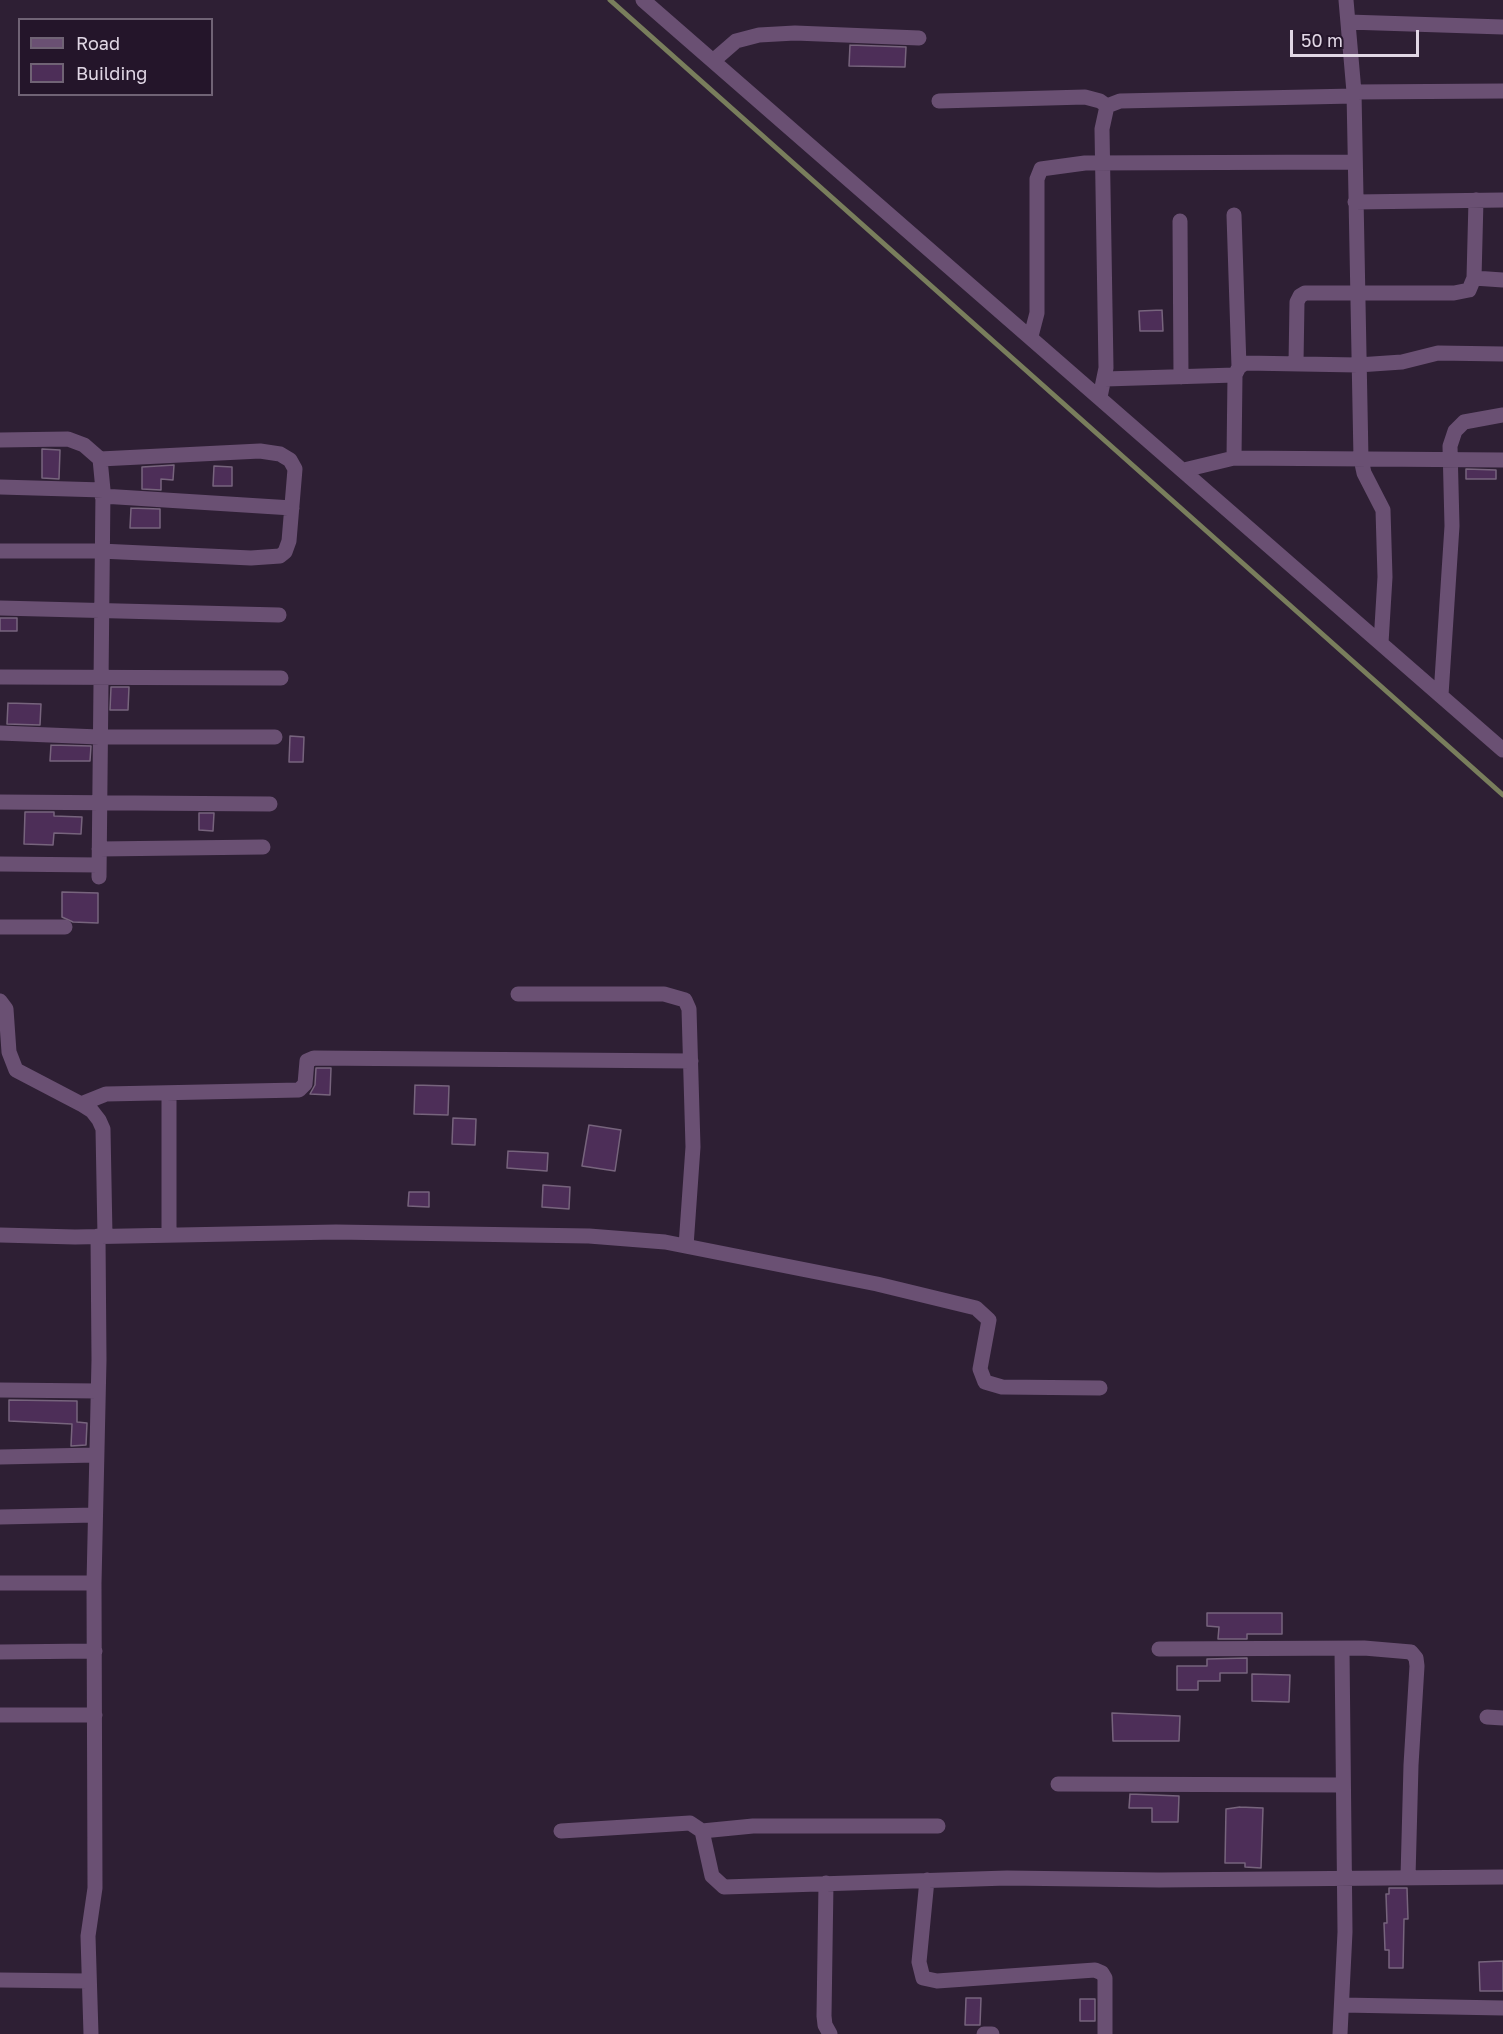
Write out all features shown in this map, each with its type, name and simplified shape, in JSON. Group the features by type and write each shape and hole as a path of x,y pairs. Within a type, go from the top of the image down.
{"street":[{"path":"643,0 1503,750"},
{"path":"1346,0 1354,94 1360,459 1364,473 1383,510 1385,577 1381,643"},
{"path":"1348,22 1503,27"},
{"path":"713,61 736,41 759,35 795,33 919,38"},
{"path":"1107,106 1120,101 1503,91"},
{"path":"939,101 1085,97 1100,101 1107,106"},
{"path":"1100,397 1105,379 1103,121 1107,106"},
{"path":"1031,336 1037,313 1038,172 1052,166 1103,163 1355,162"},
{"path":"1296,363 1297,302 1300,296 1311,292 1463,293 1469,290 1474,278 1476,200"},
{"path":"1355,202 1503,200"},
{"path":"1234,215 1237,371 1234,458"},
{"path":"1180,221 1181,377"},
{"path":"1474,278 1503,280"},
{"path":"1105,379 1181,377 1237,371 1253,362 1358,365 1402,362 1438,353 1503,354"},
{"path":"1441,695 1452,526 1449,459 1455,431 1464,422 1503,415"},
{"path":"0,440 68,439 84,445 100,459 260,451 280,454 290,460 295,469 290,541 285,552 280,556 251,558 100,551 0,551"},
{"path":"1184,470 1234,458 1503,460"},
{"path":"0,864 99,871 102,493 100,459"},
{"path":"0,487 292,508"},
{"path":"0,608 279,615"},
{"path":"0,677 281,678"},
{"path":"0,733 99,737 275,737"},
{"path":"0,802 270,804"},
{"path":"99,849 263,847"},
{"path":"0,927 65,927"},
{"path":"518,994 664,994 680,997 689,1009 693,1147 686,1246"},
{"path":"0,1001 6,1009 9,1052 16,1070 92,1111 103,1129 94,1583 95,1888 88,1928 91,2034"},
{"path":"81,1104 106,1094 299,1090 305,1084 307,1061 314,1058 691,1061"},
{"path":"169,1093 169,1235"},
{"path":"0,1235 102,1236 336,1232 589,1236 686,1246 887,1286 976,1308 989,1320 980,1369 985,1382 1002,1386 1100,1388"},
{"path":"0,1390 98,1391"},
{"path":"0,1457 96,1455"},
{"path":"0,1517 95,1515"},
{"path":"0,1583 94,1583"},
{"path":"1159,1649 1403,1649 1411,1652 1416,1658 1408,1877"},
{"path":"1340,2034 1344,1878 1342,1649"},
{"path":"0,1652 95,1651"},
{"path":"0,1715 95,1715"},
{"path":"1487,1717 1503,1718"},
{"path":"1058,1784 1342,1785"},
{"path":"561,1831 679,1823 690,1823 702,1831 753,1826 939,1826"},
{"path":"702,1831 712,1876 716,1883 724,1887 927,1880 1503,1877"},
{"path":"927,1880 919,1962 922,1978 937,1981 1095,1970 1105,1978 1105,2034"},
{"path":"826,1883 824,2016 825,2025 830,2034"},
{"path":"0,1980 88,1981"},
{"path":"1342,2005 1503,2008"},
{"path":"984,2034 992,2034"}],"building":[{"path":"850,45 906,47 905,67 849,66"},
{"path":"1162,310 1163,331 1140,331 1139,311"},
{"path":"42,449 60,450 59,479 42,478"},
{"path":"174,465 173,480 161,479 161,490 142,489 142,467"},
{"path":"214,466 232,467 232,486 213,486"},
{"path":"1466,469 1496,470 1496,479 1466,479"},
{"path":"131,508 160,509 160,528 130,528"},
{"path":"0,618 17,618 17,631 0,631"},
{"path":"111,687 129,687 128,710 110,710"},
{"path":"8,703 41,704 40,725 7,724"},
{"path":"290,736 304,737 303,762 289,762"},
{"path":"51,745 91,746 90,761 50,761"},
{"path":"25,812 54,812 54,816 82,817 81,834 54,833 53,845 24,844"},
{"path":"199,813 214,813 213,831 199,830"},
{"path":"62,892 98,893 98,923 73,922 62,917"},
{"path":"316,1068 331,1068 330,1095 310,1094 315,1085"},
{"path":"415,1085 449,1086 448,1115 414,1114"},
{"path":"453,1118 476,1119 475,1145 452,1144"},
{"path":"589,1125 621,1130 615,1171 582,1166"},
{"path":"508,1151 548,1153 547,1171 507,1168"},
{"path":"543,1185 570,1187 569,1209 542,1207"},
{"path":"409,1192 429,1192 429,1207 408,1206"},
{"path":"9,1400 77,1401 77,1422 87,1423 86,1445 71,1446 72,1424 9,1421"},
{"path":"1207,1613 1282,1613 1282,1634 1247,1634 1247,1639 1218,1639 1219,1627 1207,1626"},
{"path":"1247,1658 1247,1673 1220,1673 1220,1681 1198,1681 1198,1690 1177,1690 1177,1666 1207,1666 1207,1659"},
{"path":"1252,1674 1290,1675 1289,1702 1252,1701"},
{"path":"1112,1713 1180,1716 1179,1741 1113,1741"},
{"path":"1130,1794 1179,1796 1178,1822 1152,1822 1152,1808 1129,1808"},
{"path":"1263,1808 1261,1868 1245,1867 1245,1863 1225,1863 1226,1809"},
{"path":"1389,1888 1407,1888 1408,1919 1404,1919 1403,1968 1389,1968 1389,1950 1385,1950 1384,1923 1387,1923 1386,1894 1389,1894"},
{"path":"1503,1961 1503,1991 1480,1991 1479,1962"},
{"path":"966,1998 981,1998 980,2025 965,2025"},
{"path":"1080,1999 1095,1999 1095,2021 1080,2021"}],"waterway":[{"path":"610,0 1503,795"}]}
